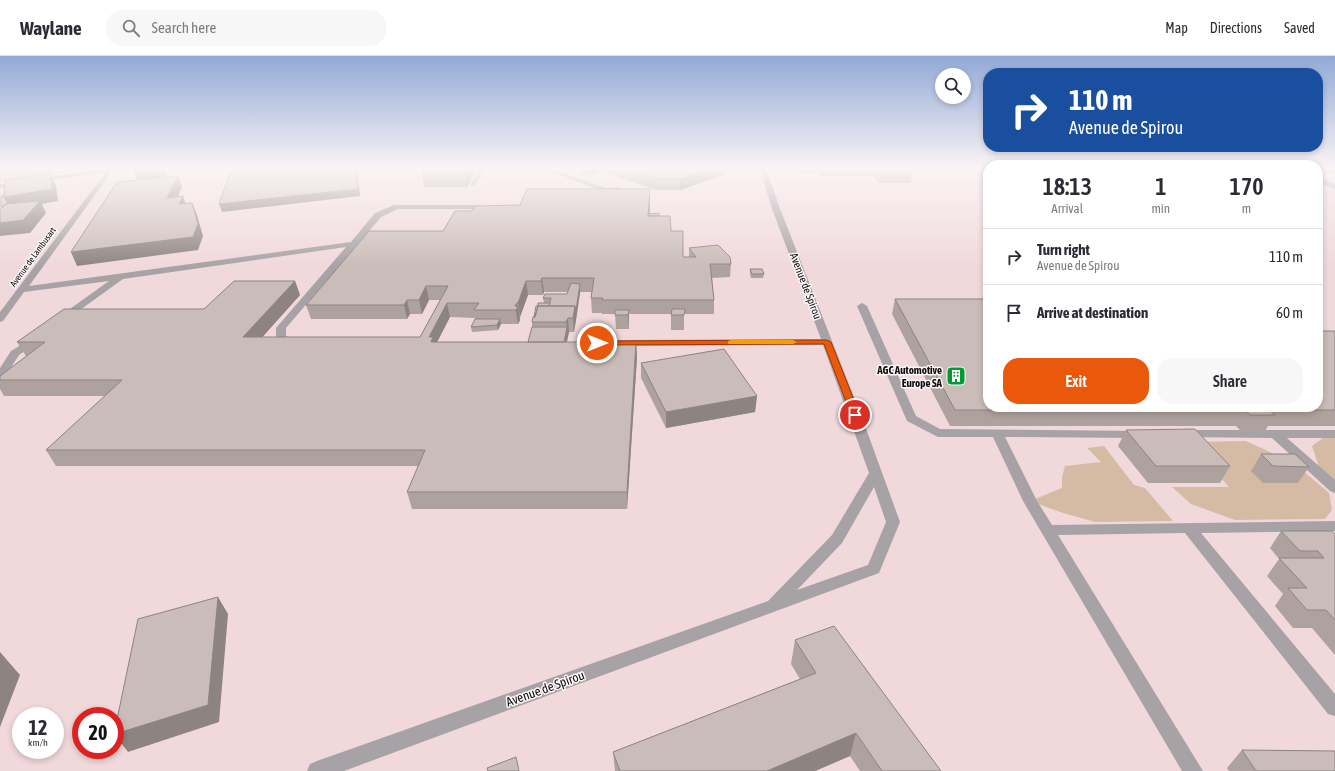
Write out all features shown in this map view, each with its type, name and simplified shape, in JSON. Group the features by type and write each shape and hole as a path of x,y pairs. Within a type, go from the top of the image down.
{"street":[{"name":"Avenue de Lambusart","path":"0,320 90,201"},
{"name":"Avenue de Spirou","path":"316,771 874,569 893,522 876,472 774,201"},
{"path":"304,344 297,344 281,338 281,328 352,244 378,216 397,207 478,207"},
{"path":"22,290 352,244"},
{"path":"52,326 121,277"},
{"path":"862,306 911,418 938,433 1156,434"},
{"path":"0,376 15,353 40,335"},
{"path":"606,343 827,342"},
{"path":"997,434 1030,501 1192,771"},
{"path":"1172,434 1335,434"},
{"path":"1275,434 1335,488"},
{"name":"Avenue de Spirou","path":"772,605 837,539 876,472"},
{"path":"1047,530 1335,526"},
{"path":"1189,528 1335,708"}],"shaded area":[{"path":"0,201 983,201 983,412 1323,412 1323,201 1335,201 1335,771 0,771"},
{"path":"1323,438 1335,438 1335,481 1319,467 1312,446"},
{"path":"1246,441 1294,463 1329,493 1332,510 1325,519 1235,520 1191,504 1172,487 1229,487 1188,442"},
{"path":"1104,446 1134,485 1145,488 1173,521 1095,522 1060,512 1030,501 1062,488 1062,477 1065,466 1101,462 1087,448"}],"building":[{"path":"1,201 6,201 8,204 1,207"},
{"path":"40,201 23,220 0,223 0,210 5,204"},
{"path":"104,201 180,201 179,204 192,203 198,224 193,237 71,252"},
{"path":"220,201 243,201 219,204"},
{"path":"522,201 649,201 648,216 670,216 671,231 683,231 683,257 696,257 689,248 718,245 730,257 731,264 710,264 714,300 602,300 603,298 591,298 594,278 542,278 541,281 526,281 518,303 515,306 518,306 516,310 474,310 479,303 447,303 429,337 433,337 431,342 636,342 627,492 407,492 425,450 46,450 122,380 0,380 0,376 45,342 17,342 64,309 204,309 234,281 295,281 243,337 420,337 448,286 426,286 419,300 407,300 404,305 306,305 369,231 443,231 455,211 472,211 475,206 520,205"},
{"path":"659,213 659,216 649,216 649,214"},
{"path":"750,269 762,269 764,274 752,274"},
{"path":"571,283 580,284 576,310 575,306 549,306 551,298 543,298 545,294 567,294"},
{"path":"895,299 983,299 983,410 955,410"},
{"path":"538,303 550,303 549,306 538,306"},
{"path":"536,306 538,306 534,317"},
{"path":"538,306 575,306 573,318 568,318 566,322 532,322"},
{"path":"672,309 685,309 684,315 671,315"},
{"path":"615,310 629,310 628,315 615,315"},
{"path":"475,319 500,319 497,325 471,327"},
{"path":"532,327 567,327 564,342 528,342"},
{"path":"1323,331 1335,331 1335,410 1323,410"},
{"path":"724,349 757,396 666,412 641,363"},
{"path":"1247,412 1271,412 1275,415 1250,415"},
{"path":"1195,429 1230,466 1156,466 1126,430"},
{"path":"1261,454 1295,454 1309,467 1273,466"},
{"path":"1281,531 1332,531 1335,534 1335,620 1326,610 1307,610 1288,588 1307,588 1279,558 1324,558 1318,551 1300,551"},
{"path":"218,597 208,705 124,731 124,707 120,707 138,619"},
{"path":"834,626 941,771 882,771 856,733 767,771 620,771 613,752 816,673 795,640"},
{"path":"1242,750 1335,751 1335,771 1256,771"},
{"path":"516,757 519,771 488,771 487,768"}],"slow traffic":[{"path":"731,342 793,342"}],"place":[{"name":"AGC Automotive Europe SA","path":"956,376"}],"route":[{"path":"597,343 827,342 855,415"}]}
